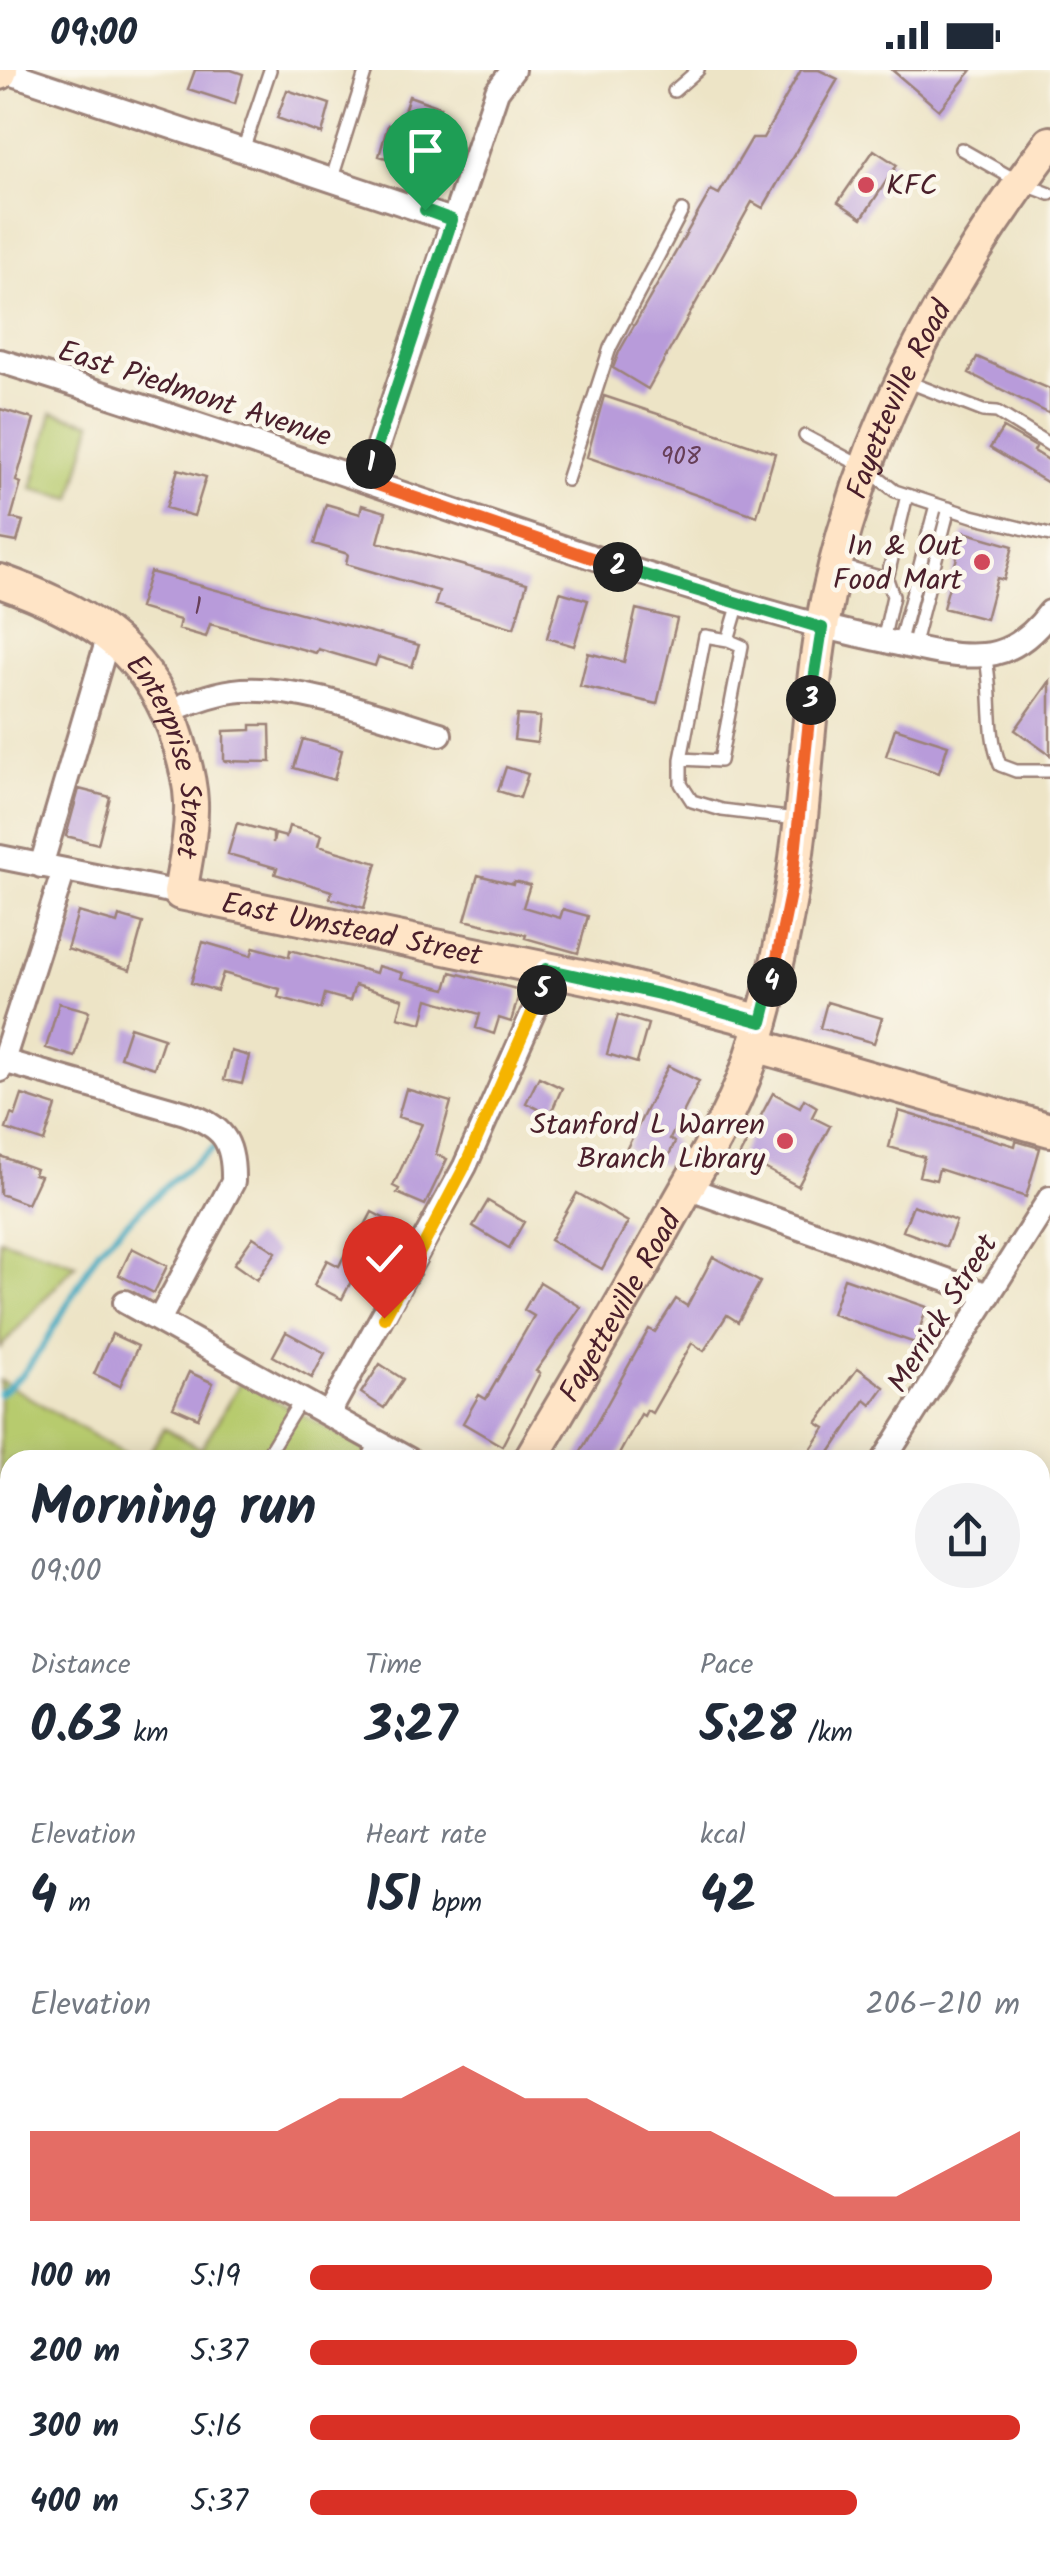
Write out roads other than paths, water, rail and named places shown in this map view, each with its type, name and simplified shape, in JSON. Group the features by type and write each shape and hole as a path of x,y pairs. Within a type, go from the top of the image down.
{"main road":[{"name":"Fayetteville Road","path":"536,1450 736,1097 758,1033 792,884 822,628 836,565 867,469 902,380 934,314 1036,188 1050,143"},
{"name":"Enterprise Street","path":"0,581 67,607 109,635 156,686 190,786 189,841 180,893"},
{"name":"East Umstead Street","path":"180,893 659,994 758,1033 1050,1130"}],"street":[{"path":"366,481 497,91 513,70"},
{"path":"1,71 452,220"},
{"name":"East Piedmont Avenue","path":"0,361 123,399 540,542 822,628 954,654 985,655 1015,646 1036,630 1050,612"},
{"path":"109,635 2,1065 185,1113 220,1130 234,1164 233,1182 160,1320"},
{"path":"168,712 207,696 274,690 440,734"},
{"name":"East Umstead Street","path":"0,857 180,893"},
{"path":"329,1413 465,1166 542,993 546,969"},
{"path":"687,1188 989,1295"},
{"name":"Merrick Street","path":"890,1450 1050,1198"},
{"path":"126,1302 329,1413 372,1450"}],"lane":[{"path":"243,150 270,70"},
{"path":"332,178 366,70"},
{"path":"674,91 698,70"},
{"path":"962,149 1036,188"},
{"path":"566,480 610,348 682,211"},
{"path":"902,380 982,411 997,412 1050,444"},
{"path":"805,436 906,495 1050,535"},
{"path":"898,644 893,596 886,580 906,495"},
{"path":"898,644 943,507"},
{"path":"898,644 943,507"},
{"path":"836,565 886,580"},
{"path":"893,596 910,602"},
{"path":"728,640 739,603"},
{"path":"681,759 720,761 742,646 705,636 681,759 681,784 692,801 722,810 801,820"},
{"path":"985,655 992,745 1000,765 1016,771 1050,771"},
{"path":"270,1450 302,1398"}],"waterway":[{"path":"0,1394 23,1374 44,1345 99,1249 171,1181 214,1148"}],"place":[{"name":"KFC","path":"866,185"},
{"name":"In & Out Food Mart","path":"982,562"},
{"name":"Stanford L Warren Branch Library","path":"785,1141"}]}
